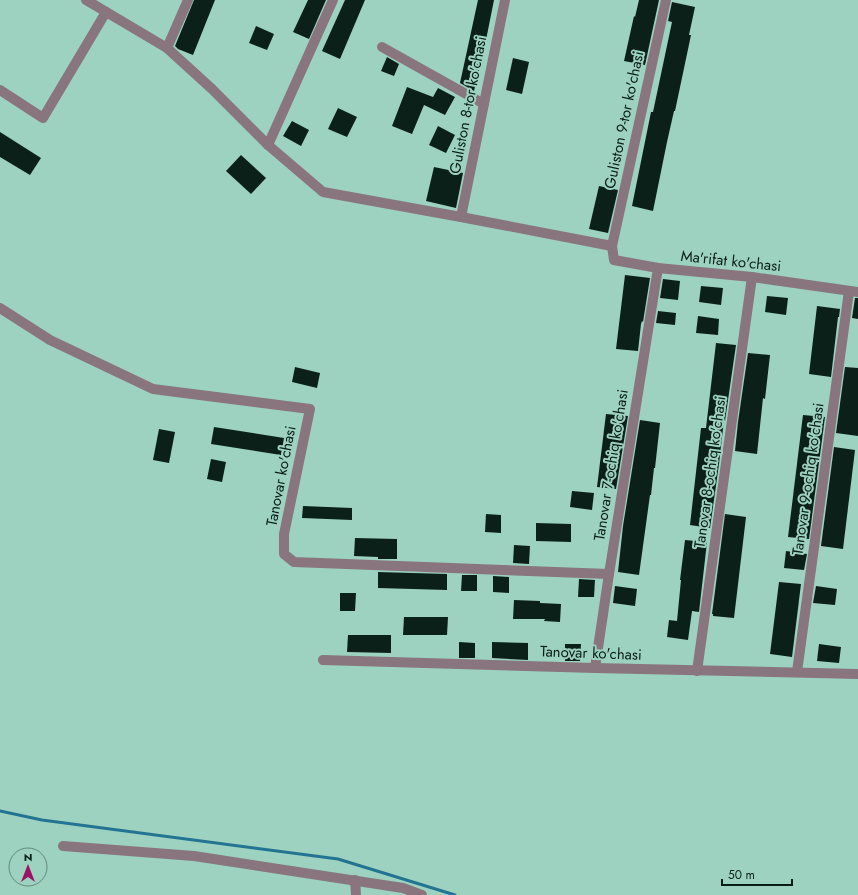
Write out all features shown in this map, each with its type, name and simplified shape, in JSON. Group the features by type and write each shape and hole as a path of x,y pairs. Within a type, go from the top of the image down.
{"street":[{"path":"86,0 167,48 212,89 268,145 324,192 612,246"},
{"path":"167,48 188,0"},
{"path":"268,145 333,0"},
{"name":"Guliston 8-tor ko'chasi","path":"461,217 505,0"},
{"name":"Guliston 9-tor ko'chasi","path":"612,246 666,0"},
{"path":"0,90 43,118 106,12"},
{"path":"382,47 484,104"},
{"name":"Ma'rifat ko'chasi","path":"612,246 614,260 658,268 752,277 854,291"},
{"name":"Tanovar 7-ochiq ko'chasi","path":"595,668 658,268"},
{"name":"Tanovar 8-ochiq ko'chasi","path":"697,671 752,277"},
{"name":"Tanovar 9-ochiq ko'chasi","path":"797,672 854,291"},
{"name":"Tanovar ko'chasi","path":"0,308 50,340 153,389 310,409 284,534 284,554 294,562 609,574"},
{"name":"Tanovar ko'chasi","path":"323,660 697,671 858,674"},
{"path":"64,846 194,856 403,888 422,895"},
{"path":"355,880 356,895"}],"building":[{"path":"194,0 215,0 193,55 178,49 175,46"},
{"path":"308,0 326,0 309,39 293,32"},
{"path":"345,0 365,0 340,59 322,51"},
{"path":"478,0 494,0 474,91 460,83"},
{"path":"639,0 659,0 645,65 624,61"},
{"path":"672,2 695,7 689,35 691,35 653,211 632,206 651,112 653,112 672,22 668,21"},
{"path":"256,26 274,34 267,50 249,43"},
{"path":"387,57 399,64 394,76 381,71"},
{"path":"513,58 529,62 522,94 506,90"},
{"path":"407,87 433,97 438,88 455,97 445,115 424,105 412,134 392,126"},
{"path":"338,108 357,117 347,137 328,129"},
{"path":"292,121 309,130 301,146 283,136"},
{"path":"438,126 455,135 446,153 429,145"},
{"path":"0,132 41,158 30,175 0,157"},
{"path":"241,155 266,178 251,194 226,171"},
{"path":"434,167 463,173 456,208 426,201"},
{"path":"599,186 618,190 608,233 589,229"},
{"path":"625,275 650,278 643,322 642,321 641,324 638,351 616,349"},
{"path":"663,279 680,281 678,300 660,298"},
{"path":"701,286 723,288 721,305 699,302"},
{"path":"767,296 788,298 786,315 765,312"},
{"path":"855,298 858,298 858,319 852,318"},
{"path":"817,306 840,309 831,377 809,374"},
{"path":"658,311 676,313 675,325 656,323"},
{"path":"698,316 719,319 718,335 696,333"},
{"path":"716,343 736,345 725,421 724,420 710,528 690,525 701,428 706,428"},
{"path":"748,353 770,355 765,399 763,398 757,454 735,451"},
{"path":"295,367 320,373 317,388 292,382"},
{"path":"845,367 858,368 858,436 836,433"},
{"path":"606,414 628,416 616,489 597,487"},
{"path":"803,415 825,417 809,539 788,537"},
{"path":"640,420 660,423 655,468 639,575 618,572 623,526"},
{"path":"214,427 284,438 281,455 211,444"},
{"path":"159,429 175,432 169,463 153,460"},
{"path":"834,447 855,450 843,549 821,546"},
{"path":"211,459 226,462 222,482 207,479"},
{"path":"572,491 594,493 592,510 570,507"},
{"path":"303,506 352,508 352,520 302,518"},
{"path":"486,514 501,515 501,533 485,532"},
{"path":"725,514 746,517 734,618 713,616 712,614"},
{"path":"536,523 571,524 571,542 536,541"},
{"path":"355,538 397,539 397,559 378,559 378,557 354,556"},
{"path":"685,540 707,542 699,612 692,611 688,640 667,637 669,620 677,621"},
{"path":"514,545 530,546 529,564 513,563"},
{"path":"786,551 807,554 804,570 784,568"},
{"path":"378,572 447,574 447,590 378,588"},
{"path":"462,575 477,575 477,591 461,591"},
{"path":"493,576 509,577 509,593 493,592"},
{"path":"579,579 595,580 594,597 578,597"},
{"path":"779,582 801,584 792,657 770,654"},
{"path":"615,586 637,589 635,606 613,603"},
{"path":"816,586 837,589 835,605 813,603"},
{"path":"340,593 356,593 355,611 340,611"},
{"path":"514,600 540,601 540,603 561,604 560,622 544,621 545,619 513,619"},
{"path":"404,617 448,617 447,635 403,635"},
{"path":"348,635 391,635 391,653 347,652"},
{"path":"459,642 475,643 475,658 459,658"},
{"path":"492,642 528,643 528,660 492,658"},
{"path":"565,644 581,644 580,661 565,661"},
{"path":"819,644 841,647 839,663 817,661"}],"waterway":[{"path":"0,811 42,820 338,859 455,895"}]}
